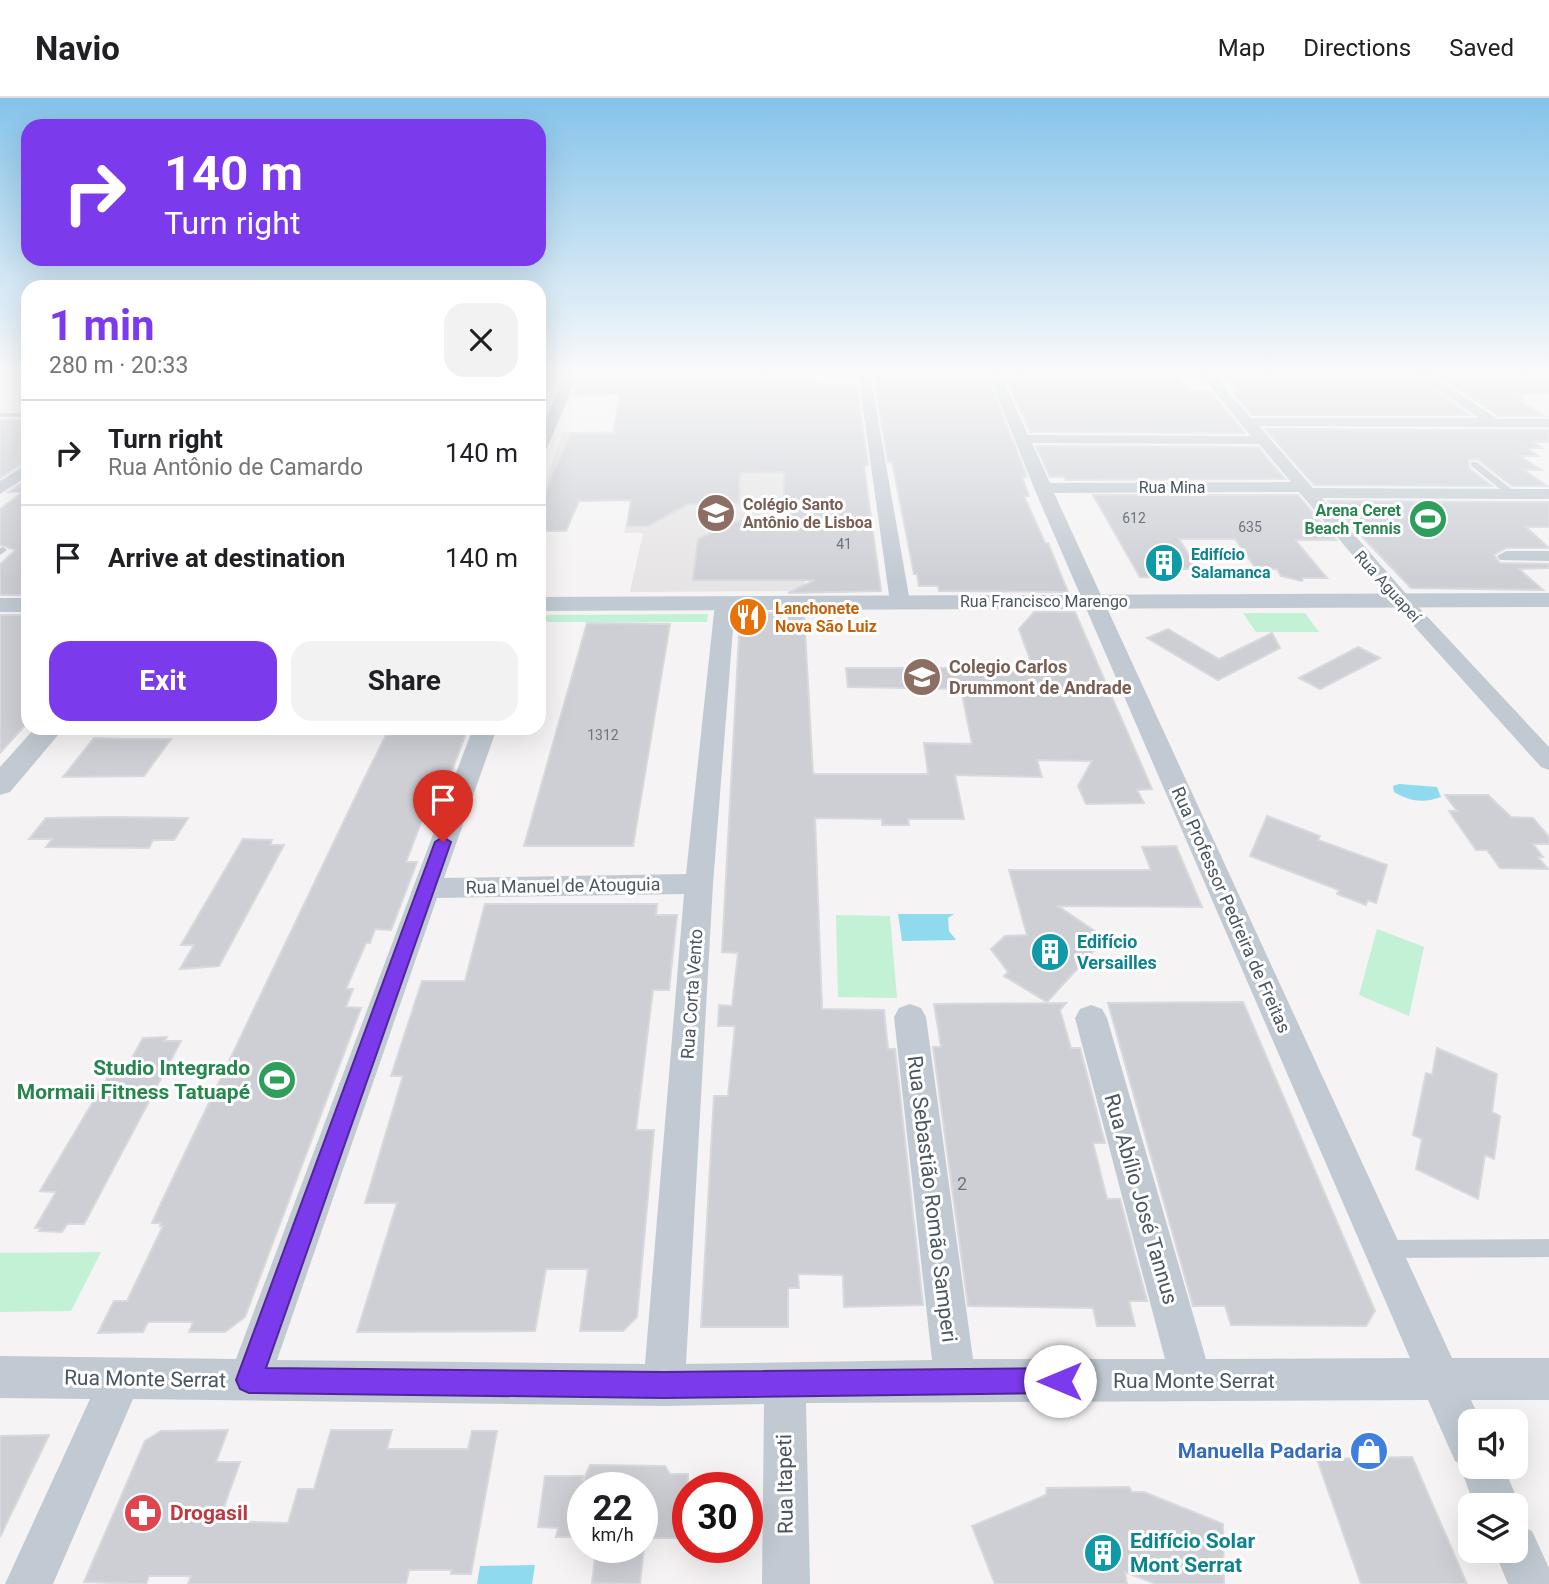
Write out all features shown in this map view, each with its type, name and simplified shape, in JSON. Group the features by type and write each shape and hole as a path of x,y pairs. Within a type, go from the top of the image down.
{"street":[{"path":"875,442 900,602"},
{"name":"Rua Professor Pedreira de Freitas","path":"1023,442 1458,1421"},
{"name":"Rua Aguapeí","path":"1264,442 1401,600 1549,762"},
{"path":"0,489 21,473"},
{"name":"Rua Mina","path":"1042,488 1304,490"},
{"path":"1304,490 1549,494"},
{"path":"1506,556 1549,556"},
{"name":"Rua Francisco Marengo","path":"546,604 1549,600"},
{"name":"Rua Corta Vento","path":"664,1385 699,884 725,603"},
{"path":"0,605 21,605"},
{"path":"0,785 45,735"},
{"path":"249,1380 482,735"},
{"name":"Rua Manuel de Atouguia","path":"426,888 699,884"},
{"name":"Rua Sebastião Romão Samperi","path":"910,1017 955,1380"},
{"name":"Rua Abílio José Tannus","path":"1091,1018 1192,1381"},
{"name":"Rua Monte Serrat","path":"0,1377 664,1385 955,1380 1549,1379"},
{"path":"29,1584 122,1377"},
{"name":"Rua Itapeti","path":"785,1384 786,1584"},
{"path":"1523,1563 1532,1584"}],"lane":[{"path":"1474,464 1512,494"},
{"path":"1383,1250 1549,1248"}],"shaded area":[{"name":"Colégio Santo Antônio de Lisboa","path":"559,442 801,442 805,591 630,592 643,533 624,533 631,500 546,501 546,481"}],"green space":[{"path":"1243,613 1305,613 1319,632 1256,632"},
{"path":"708,614 707,622 546,622 546,615"},
{"path":"836,915 890,916 897,998 838,997"},
{"path":"1377,929 1424,947 1409,1016 1359,995"},
{"path":"101,1252 71,1311 0,1312 0,1253"}],"water":[{"path":"1399,784 1437,787 1441,797 1423,801 1412,800 1394,792 1393,786"},
{"path":"898,914 954,914 948,918 949,931 956,940 902,941"},
{"path":"535,1565 532,1584 477,1584 480,1566"}],"building":[{"path":"0,442 21,442 21,464 0,478"},
{"name":"Colégio Santo Antônio de Lisboa","path":"567,442 865,442 868,465 864,466 881,591 788,593 815,580 693,580 698,539 737,521 784,522 784,472 740,473 739,503 688,504 648,526 627,526 631,500 579,501 566,531 546,531 546,492"},
{"path":"885,442 1013,442 1027,477 1022,477 1029,496 1024,496 1045,543 1048,543 1068,592 939,591 938,586 919,586 917,574 914,574 892,461 888,462"},
{"path":"1277,442 1534,442 1542,448 1527,448 1538,456 1520,456 1541,470 1524,470 1547,486 1512,486 1477,459 1469,460 1469,468 1492,486 1314,485"},
{"path":"1036,446 1258,447 1285,479 1066,480 1064,477 1050,477"},
{"path":"21,484 21,492 9,492"},
{"path":"21,493 21,595 0,595 0,564 16,550 0,545 0,509"},
{"path":"1093,495 1298,495 1336,540 1295,540 1327,578 1303,578 1302,581 1281,576 1277,569 1256,569 1235,539 1179,539 1198,569 1167,569 1173,578 1140,577"},
{"path":"1328,501 1549,502 1549,527 1526,527 1549,548 1506,548 1494,555 1500,563 1549,564 1549,568 1519,569 1543,590 1411,588"},
{"path":"1034,612 1075,612 1152,789 1137,790 1144,803 1086,804 1078,786 1092,761 1037,760 1042,777 955,775 964,819 908,819 909,825 882,825 882,819 815,818 822,1009 884,1010 888,1049 895,1049 923,1305 844,1307 843,1275 798,1274 799,1288 788,1288 788,1327 701,1327 714,1096 728,1096 735,1026 718,1026 719,1005 732,1006 738,953 722,952 740,617 750,613 804,613 813,774 928,774 924,743 972,744 961,689 848,687 846,668 1033,668 1019,629"},
{"path":"0,615 21,615 21,730 0,753"},
{"path":"587,623 670,624 633,846 524,846"},
{"path":"1168,629 1219,659 1272,633 1280,648 1218,680 1147,638"},
{"path":"1358,647 1380,658 1320,689 1299,678"},
{"path":"386,735 465,735 440,802 429,802 406,862 417,862 391,930 375,929 346,989 353,989 346,1007 361,1008 245,1317 225,1332 189,1332 193,1322 148,1322 143,1332 98,1333 114,1301 127,1301 163,1226 160,1226 161,1223 152,1223 162,1201"},
{"path":"94,738 171,739 144,776 63,777"},
{"path":"1445,795 1488,795 1511,817 1533,818 1549,837 1549,844 1533,844 1543,857 1538,857 1548,869 1500,868 1487,850 1476,850 1449,811 1457,811"},
{"path":"1267,816 1320,836 1318,840 1387,865 1376,903 1368,900 1366,905 1337,894 1339,890 1250,856"},
{"path":"46,818 188,818 174,840 153,840 149,848 46,847 52,839 29,839"},
{"path":"243,839 272,840 270,845 284,845 219,966 180,969 194,945 181,945"},
{"path":"1176,846 1202,907 1058,906 1096,932 1100,944 1047,1002 1004,976 1008,972 991,949 1005,936 1027,935 1009,870 1151,870 1142,847"},
{"path":"485,904 657,904 656,915 677,915 669,990 653,990 651,1005 636,1130 654,1130 637,1317 623,1331 580,1331 588,1269 546,1269 535,1331 357,1332 397,1203 365,1203 403,1076 391,1076 422,981 465,981"},
{"path":"1243,1002 1375,1311 1366,1326 1231,1325 1225,1306 1193,1306 1108,1003"},
{"path":"1066,1003 1060,1010 1071,1048 1080,1048 1105,1143 1093,1143 1107,1199 1120,1199 1147,1301 1129,1301 1135,1326 1097,1326 1093,1308 968,1306 933,1047 941,1047 934,1004"},
{"path":"167,1037 164,1041 181,1041 84,1224 67,1224 62,1232 39,1231 41,1228 35,1228 56,1192 40,1191 116,1063 129,1063 143,1038"},
{"path":"1437,1048 1497,1074 1492,1112 1500,1116 1494,1159 1485,1155 1478,1199 1416,1169 1422,1139 1413,1135 1426,1073 1432,1075"},
{"path":"228,1430 216,1462 240,1462 219,1521 288,1523 298,1489 314,1489 331,1430 392,1430 387,1449 468,1449 472,1431 497,1431 471,1574 451,1574 452,1570 409,1570 406,1584 188,1584 191,1576 149,1576 146,1584 84,1582 145,1441 161,1431"},
{"path":"49,1435 0,1537 0,1436"},
{"path":"1412,1457 1467,1584 1361,1584 1317,1459"},
{"path":"590,1465 665,1466 672,1474 672,1538 658,1538 658,1472 587,1472"},
{"path":"545,1476 567,1476 567,1537 556,1537 558,1528 538,1527"},
{"name":"Edifício Solar Mont Serrat","path":"1129,1487 1132,1492 1144,1492 1223,1524 1224,1584 1156,1584 1125,1572 1127,1584 995,1584 972,1526 1046,1495 1047,1488"},
{"path":"594,1563 642,1563 640,1584 592,1583"}],"place":[{"name":"Colégio Santo Antônio de Lisboa","path":"716,513"},
{"name":"Arena Ceret Beach Tennis","path":"1428,519"},
{"name":"Edifício Salamanca","path":"1164,563"},
{"name":"Lanchonete Nova São Luiz","path":"748,617"},
{"name":"Colegio Carlos Drummont de Andrade","path":"922,677"},
{"name":"Edifício Versailles","path":"1050,952"},
{"name":"Studio Integrado Mormaii Fitness Tatuapé","path":"277,1080"},
{"name":"Manuella Padaria","path":"1369,1451"},
{"name":"Drogasil","path":"143,1513"},
{"name":"Edifício Solar Mont Serrat","path":"1103,1553"}],"route":[{"path":"443,842 249,1380 664,1385 1060,1381"}]}
